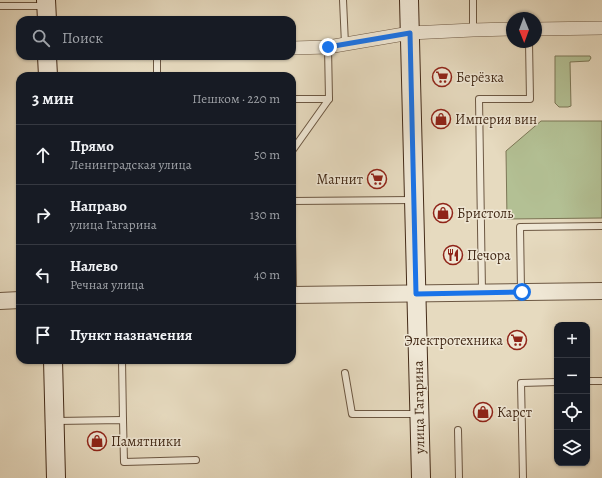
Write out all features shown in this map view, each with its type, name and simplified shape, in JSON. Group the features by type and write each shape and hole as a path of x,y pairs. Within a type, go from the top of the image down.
{"main road":[{"name":"улица Гагарина","path":"409,0 421,478"},
{"path":"47,60 48,72"},
{"path":"53,364 56,478"}],"street":[{"path":"542,29 602,28"},
{"path":"296,48 328,47 410,33 506,29"},
{"path":"296,295 602,291"},
{"path":"0,301 16,300"}],"lane":[{"path":"343,0 345,44"},
{"path":"473,0 473,30"},
{"path":"0,6 46,9"},
{"path":"296,145 329,99 328,47"},
{"path":"482,293 479,99 530,99 529,48"},
{"path":"156,60 157,72"},
{"path":"296,99 329,99"},
{"path":"296,201 414,200"},
{"path":"522,292 520,227 602,226"},
{"path":"122,364 124,462 196,460"},
{"path":"345,373 352,414 419,414"},
{"path":"590,381 602,381"},
{"path":"523,478 521,383 554,382"},
{"path":"55,421 123,420"},
{"path":"458,430 459,478"}],"green space":[{"path":"555,56 590,56 591,58 589,61 570,62 571,106 568,107 559,107 555,103"},
{"path":"541,121 602,121 602,218 507,219 506,151"}],"place":[{"name":"Берёзка","path":"442,77"},
{"name":"Империя вин","path":"441,119"},
{"name":"Магнит","path":"377,179"},
{"name":"Бристоль","path":"443,213"},
{"name":"Печора","path":"453,255"},
{"name":"Электротехника","path":"517,340"},
{"name":"Карст","path":"483,412"},
{"name":"Памятники","path":"97,441"}],"route":[{"path":"328,47 410,33 416,294 522,292"}]}
